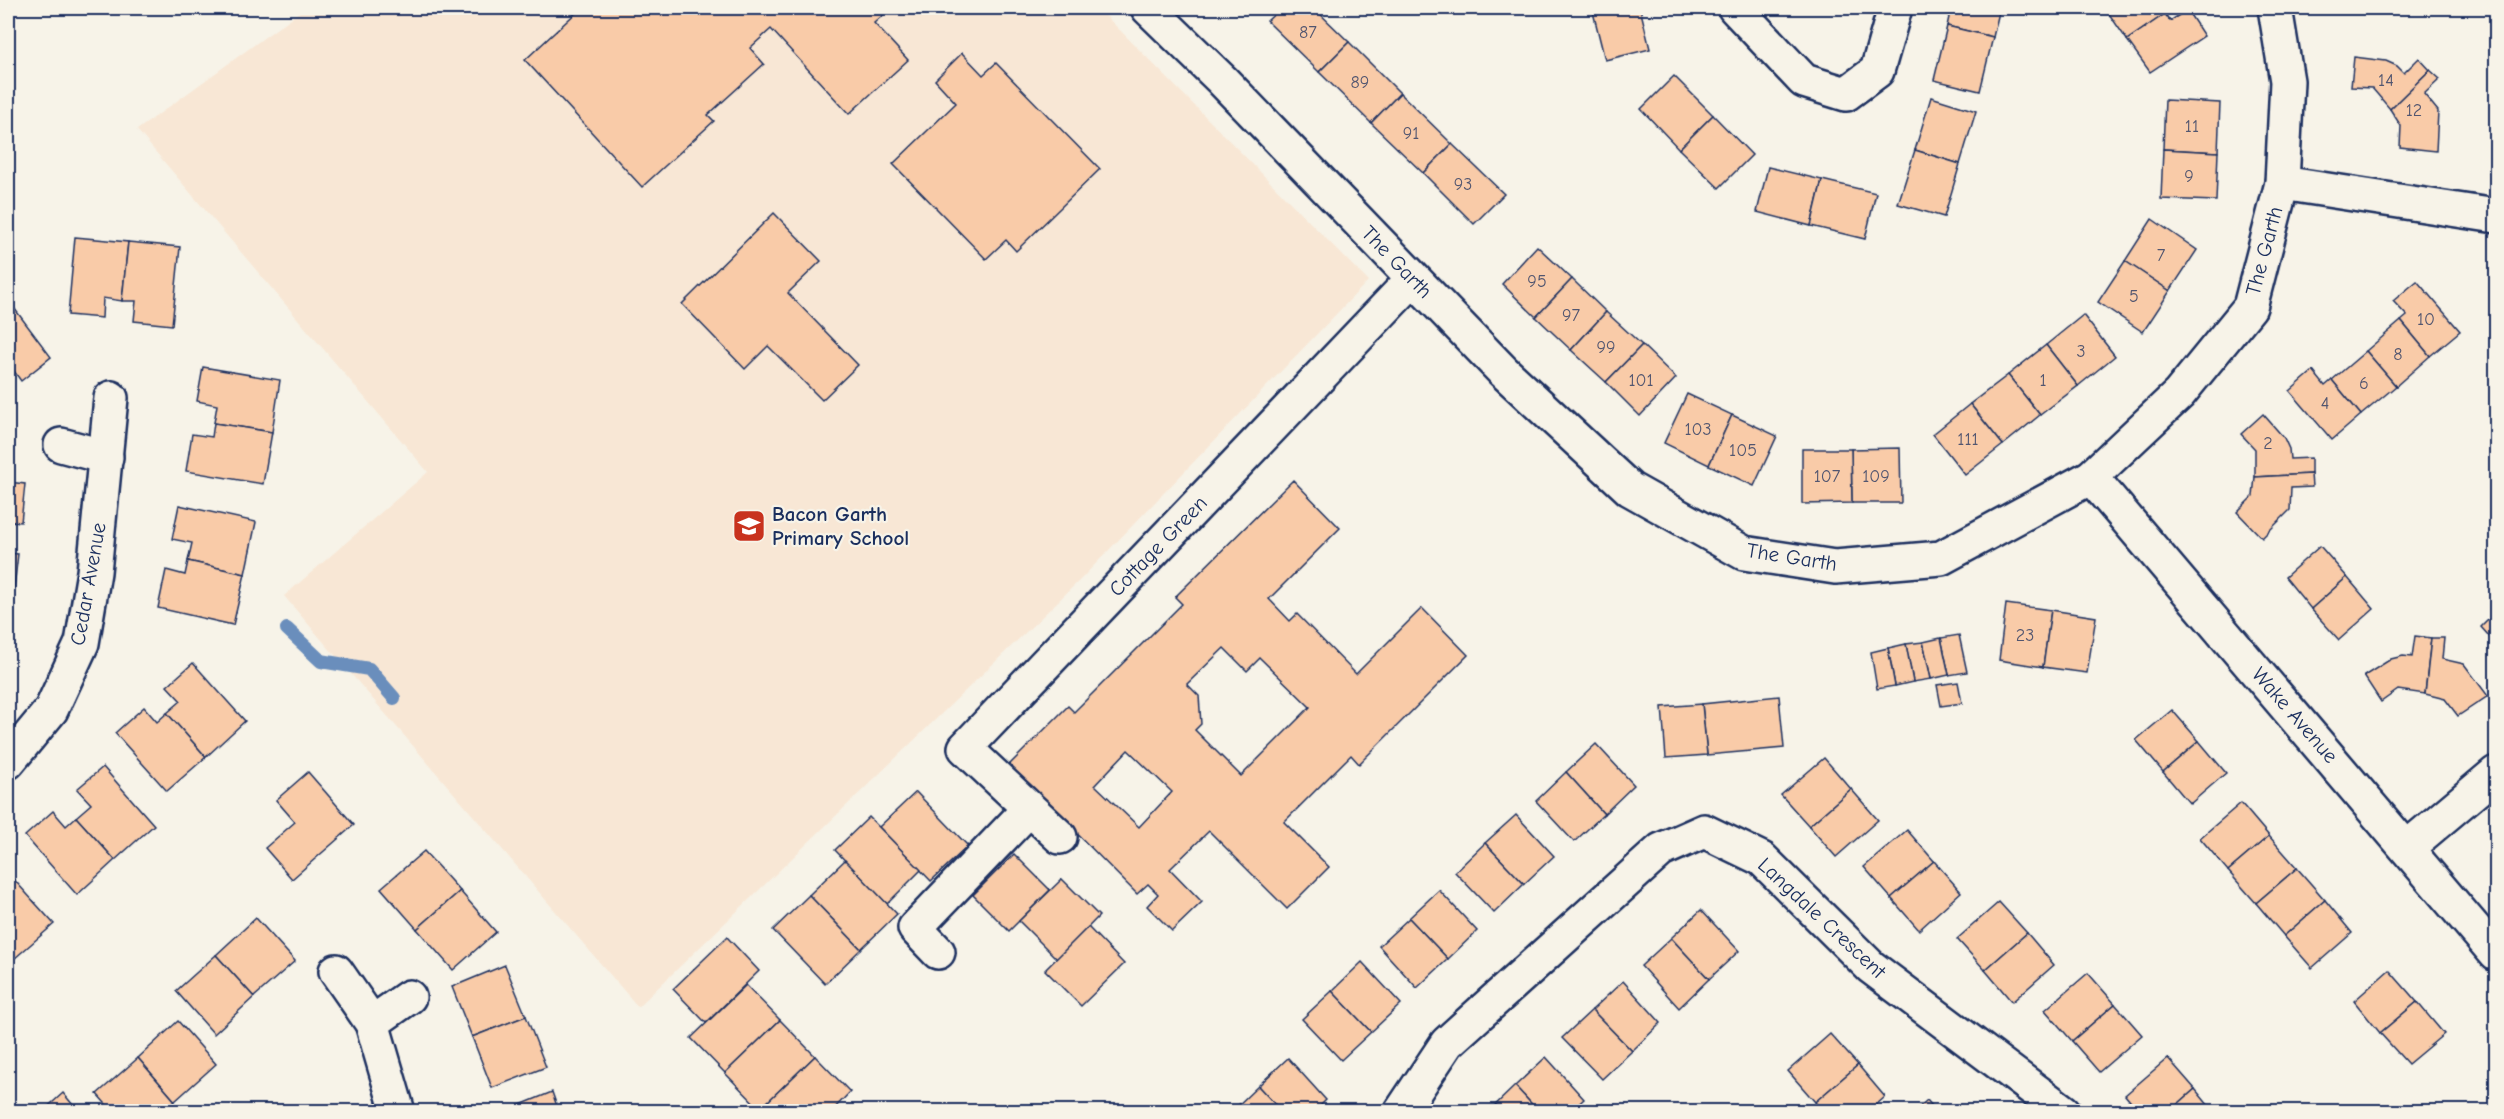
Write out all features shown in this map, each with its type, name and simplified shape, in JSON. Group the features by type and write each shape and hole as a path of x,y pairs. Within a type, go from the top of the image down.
{"street":[{"name":"The Garth","path":"1149,8 1222,80 1503,371 1630,489 1744,553 1835,567 1941,558 2091,477 2179,394 2250,307 2282,183 2287,81 2274,8"},
{"path":"1735,8 1804,81 1846,94 1877,71 1895,8"},
{"path":"2282,183 2496,216"},
{"name":"Cottage Green","path":"1060,837 965,748 1413,279"},
{"name":"Cedar Avenue","path":"8,762 51,710 82,643 94,572 111,398"},
{"path":"61,445 106,457"},
{"name":"Wake Avenue","path":"2091,477 2496,954"},
{"path":"2408,848 2496,773"},
{"path":"938,952 915,928 1029,809"},
{"name":"Langdale Crescent","path":"1404,1111 1447,1043 1661,850 1704,831 1762,859 1871,967 2064,1112"},
{"path":"336,971 372,1023 398,1112"},
{"path":"372,1023 409,997"}],"shaded area":[{"name":"Bacon Garth Primary School","path":"305,8 1098,8 1368,281 1081,579 638,1007 284,596 428,472 137,130"}],"building":[{"path":"581,8 891,8 874,23 908,60 849,114 771,29 750,48 764,64 708,115 714,121 642,187 525,60"},
{"path":"1281,8 1314,8 1349,42 1319,72 1267,21"},
{"path":"1592,8 1640,8 1650,49 1605,60"},
{"path":"1951,8 2000,8 1993,37 1947,26"},
{"path":"2105,8 2161,8 2165,14 2127,40"},
{"path":"2187,10 2204,36 2150,72 2127,40 2165,14 2170,21"},
{"path":"1947,26 1993,37 1980,91 1934,80"},
{"path":"1349,42 1400,93 1371,123 1319,72"},
{"path":"962,53 983,75 996,63 1100,169 1016,251 1006,240 986,259 893,164 956,103 935,80"},
{"path":"2354,57 2386,61 2397,66 2404,73 2419,58 2430,70 2390,109 2372,88 2351,87"},
{"path":"2430,70 2440,79 2424,94 2438,111 2436,151 2400,147 2401,126 2390,109"},
{"path":"1674,76 1713,115 1679,149 1641,109"},
{"path":"1400,93 1452,144 1423,173 1371,123"},
{"path":"1931,97 1976,111 1960,164 1915,150"},
{"path":"2165,100 2220,103 2218,152 2163,149"},
{"path":"1713,115 1752,155 1719,188 1679,149"},
{"path":"1452,144 1504,194 1474,224 1423,173"},
{"path":"2163,149 2218,152 2216,201 2161,199"},
{"path":"1915,150 1960,164 1944,217 1898,204"},
{"path":"1768,167 1822,180 1811,226 1757,212"},
{"path":"1822,180 1876,193 1865,239 1811,226"},
{"path":"774,213 821,261 788,293 858,365 822,400 768,346 745,369 682,304"},
{"path":"2152,219 2197,250 2170,291 2125,261"},
{"path":"75,237 128,242 122,301 103,298 102,318 68,315"},
{"path":"128,242 180,247 172,325 134,321 136,301 122,301"},
{"path":"1537,246 1572,279 1536,317 1502,284"},
{"path":"2125,261 2170,291 2143,332 2098,302"},
{"path":"1572,279 1606,312 1571,350 1536,317"},
{"path":"2417,281 2460,331 2430,356 2401,321 2407,316 2393,301"},
{"path":"8,300 51,357 21,381 9,364 8,366"},
{"path":"1606,312 1642,345 1606,382 1571,350"},
{"path":"2083,315 2115,356 2078,386 2046,345"},
{"path":"2401,321 2430,356 2396,386 2366,351"},
{"path":"1642,345 1676,378 1640,416 1606,382"},
{"path":"2046,345 2078,386 2040,415 2008,375"},
{"path":"2366,351 2396,386 2361,415 2332,380"},
{"path":"203,367 280,380 272,432 214,423 217,405 197,401"},
{"path":"2313,371 2325,386 2332,380 2361,415 2332,440 2290,391"},
{"path":"2008,375 2040,415 2003,445 1970,404"},
{"path":"1687,394 1732,415 1709,465 1664,443"},
{"path":"1970,404 2003,445 1965,475 1933,434"},
{"path":"2263,414 2284,438 2290,459 2311,458 2311,474 2255,477 2255,449 2241,434"},
{"path":"1732,415 1777,436 1754,486 1709,465"},
{"path":"214,423 272,432 263,484 186,471 192,434 212,437"},
{"path":"1900,448 1901,503 1852,503 1851,449"},
{"path":"1802,449 1851,449 1852,503 1802,504"},
{"path":"2311,474 2312,487 2291,488 2290,510 2262,538 2237,512 2253,496 2255,477"},
{"path":"1293,480 1340,528 1269,599 1290,621 1297,614 1356,674 1422,608 1468,655 1359,764 1351,755 1284,822 1329,867 1287,909 1209,831 1170,869 1202,902 1172,931 1147,906 1158,894 1148,884 1137,894 1009,765 1068,706 1074,712 1182,604 1175,597","holes":["1224,648 1247,671 1260,658 1310,707 1241,776 1195,730 1201,724 1199,696 1187,684","1128,750 1172,792 1139,827 1095,785"]},
{"path":"8,482 25,484 21,522 8,521"},
{"path":"179,505 256,522 245,574 188,561 192,543 172,539"},
{"path":"2320,546 2347,577 2311,609 2285,577"},
{"path":"8,553 18,554 14,588 8,587"},
{"path":"188,561 245,574 233,625 158,608 166,570 185,575"},
{"path":"2347,577 2374,609 2339,640 2311,609"},
{"path":"2006,604 2051,610 2043,667 1999,660"},
{"path":"2051,610 2096,617 2087,673 2043,667"},
{"path":"2496,612 2496,644 2481,627"},
{"path":"1959,635 1967,672 1949,675 1941,638"},
{"path":"2415,636 2431,638 2425,694 2398,690 2381,702 2364,676 2391,659 2403,656 2412,657"},
{"path":"1941,638 1949,675 1931,679 1923,642"},
{"path":"2431,638 2444,638 2442,659 2464,664 2488,696 2458,716 2445,699 2425,694"},
{"path":"1923,642 1931,679 1913,682 1906,644"},
{"path":"1906,644 1913,682 1895,686 1888,648"},
{"path":"1888,648 1895,686 1877,689 1871,652"},
{"path":"193,663 245,721 206,757 167,713 181,701 167,686"},
{"path":"1958,682 1962,703 1941,706 1937,685"},
{"path":"1779,696 1784,748 1707,755 1702,704"},
{"path":"1702,704 1707,755 1666,758 1662,707"},
{"path":"144,707 157,722 167,713 206,757 167,791 115,733"},
{"path":"2172,710 2199,741 2163,772 2136,740"},
{"path":"2199,741 2226,773 2190,804 2163,772"},
{"path":"1596,744 1634,785 1604,814 1566,772"},
{"path":"1824,758 1851,789 1809,826 1781,795"},
{"path":"103,767 154,825 115,860 76,817 91,804 77,789"},
{"path":"308,772 354,825 292,879 265,848 295,822 276,800"},
{"path":"1566,772 1604,814 1574,842 1536,801"},
{"path":"1851,789 1878,820 1836,857 1809,826"},
{"path":"916,792 968,846 931,881 879,827"},
{"path":"2241,803 2269,836 2228,871 2200,838"},
{"path":"53,811 66,826 76,817 115,860 77,895 25,836"},
{"path":"1516,815 1554,856 1524,884 1485,843"},
{"path":"869,817 921,870 887,904 835,850"},
{"path":"1907,830 1934,861 1891,898 1864,867"},
{"path":"2269,836 2297,868 2256,903 2228,871"},
{"path":"1485,843 1524,884 1494,913 1455,872"},
{"path":"424,851 460,891 417,929 381,888"},
{"path":"1014,854 1050,890 1009,931 973,895"},
{"path":"845,860 897,914 861,949 809,895"},
{"path":"1934,861 1961,892 1919,930 1891,898"},
{"path":"2297,868 2325,900 2284,936 2256,903"},
{"path":"8,873 54,924 14,959 8,951"},
{"path":"1062,879 1099,916 1057,959 1019,921"},
{"path":"1439,890 1477,931 1448,959 1409,918"},
{"path":"460,891 496,932 453,970 417,929"},
{"path":"809,895 861,949 825,984 773,930"},
{"path":"2325,900 2352,933 2312,968 2284,936"},
{"path":"1999,902 2027,933 1985,970 1957,939"},
{"path":"1701,910 1739,951 1709,979 1671,938"},
{"path":"256,918 295,961 254,997 216,955"},
{"path":"1409,918 1448,959 1417,988 1379,946"},
{"path":"1088,927 1124,964 1081,1006 1045,970"},
{"path":"2027,933 2054,965 2012,1002 1985,970"},
{"path":"727,937 759,971 706,1023 673,989"},
{"path":"1671,938 1709,979 1679,1008 1641,966"},
{"path":"216,955 254,997 214,1034 176,991"},
{"path":"1362,962 1401,1004 1371,1032 1332,991"},
{"path":"505,965 526,1016 472,1037 452,987"},
{"path":"2389,970 2417,1002 2380,1033 2354,1001"},
{"path":"2088,973 2115,1004 2072,1041 2045,1010"},
{"path":"1623,981 1661,1023 1632,1051 1592,1010"},
{"path":"746,985 780,1020 725,1073 691,1038"},
{"path":"1332,991 1371,1032 1341,1060 1302,1019"},
{"path":"2417,1002 2444,1034 2408,1064 2380,1033"},
{"path":"2115,1004 2142,1035 2099,1072 2072,1041"},
{"path":"1592,1010 1632,1051 1602,1079 1562,1038"},
{"path":"526,1016 546,1067 492,1088 472,1037"},
{"path":"780,1020 815,1056 760,1109 725,1073"},
{"path":"178,1021 216,1064 175,1101 138,1058"},
{"path":"1830,1034 1858,1065 1815,1102 1788,1071"},
{"path":"815,1056 850,1092 831,1112 762,1112 760,1109"},
{"path":"1546,1057 1584,1099 1570,1112 1539,1112 1515,1086"},
{"path":"138,1058 175,1101 163,1112 113,1112 97,1094"},
{"path":"1288,1058 1326,1100 1314,1112 1282,1112 1258,1086"},
{"path":"2168,1058 2195,1089 2169,1112 2139,1112 2125,1095"},
{"path":"1858,1065 1885,1097 1868,1112 1823,1112 1815,1102"},
{"path":"1258,1086 1282,1112 1231,1112"},
{"path":"1515,1086 1539,1112 1488,1112"},
{"path":"2195,1089 2214,1112 2169,1112"},
{"path":"552,1092 559,1112 503,1112"},
{"path":"63,1093 79,1112 42,1112"},
{"path":"1927,1100 1937,1112 1914,1112"}],"waterway":[{"path":"287,629 321,661 369,669 394,698"}],"place":[{"name":"Bacon Garth Primary School","path":"749,526"}]}
